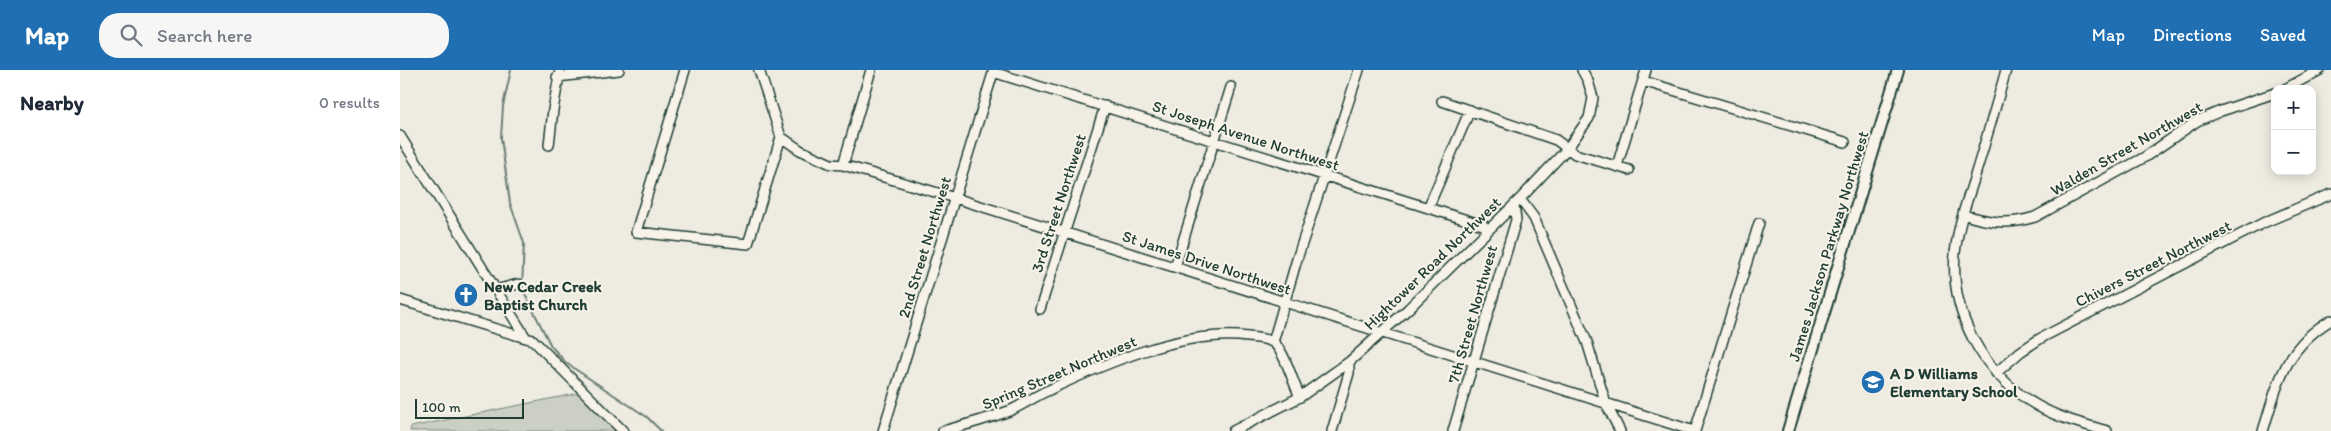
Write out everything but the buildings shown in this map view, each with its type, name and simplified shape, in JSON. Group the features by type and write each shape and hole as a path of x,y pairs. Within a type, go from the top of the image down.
{"main road":[{"name":"James Jackson Parkway Northwest","path":"1788,431 1898,70"}],"street":[{"path":"549,145 558,73 619,70"},
{"path":"684,70 636,232 748,244 782,137 759,70"},
{"path":"843,166 871,70"},
{"path":"1300,397 1279,349 1273,342 1296,259 1359,70"},
{"name":"Hightower Road Northwest","path":"1233,431 1300,397 1349,362 1382,334 1517,202 1567,149 1589,118 1593,98 1588,81 1582,70"},
{"path":"1617,166 1646,70"},
{"path":"2006,70 1963,214 1955,254 1958,295 1972,337 1986,362 2008,385 2036,406 2067,419 2107,431"},
{"path":"2292,85 2320,70"},
{"name":"St Joseph Avenue Northwest","path":"993,71 1428,208 1488,229"},
{"name":"2nd Street Northwest","path":"883,431 993,71"},
{"path":"1643,82 1845,142"},
{"path":"1175,267 1231,87"},
{"name":"Walden Street Northwest","path":"1963,214 1998,223 2023,221 2035,217 2145,157 2197,122 2221,111 2271,94"},
{"path":"1442,101 1556,140 1576,154 1629,170"},
{"name":"3rd Street Northwest","path":"1040,309 1104,106"},
{"path":"1428,208 1470,110"},
{"path":"400,136 526,338"},
{"name":"St James Drive Northwest","path":"782,137 819,160 954,198 1695,431"},
{"name":"Chivers Street Northwest","path":"1996,373 2020,352 2041,338 2263,223 2331,194"},
{"path":"1517,202 1534,218 1587,342 1606,404 1620,431"},
{"name":"7th Street Northwest","path":"1453,431 1516,220 1517,202"},
{"path":"1695,431 1759,223"},
{"path":"496,290 518,284"},
{"path":"400,300 533,340 622,431"},
{"path":"2263,431 2279,379 2292,355 2309,334 2331,320"},
{"name":"Spring Street Northwest","path":"944,431 976,423 1010,410 1048,390 1103,367 1173,344 1218,336 1241,336 1273,342"},
{"path":"1332,431 1349,373 1349,362"}],"shaded area":[{"path":"589,391 625,431 410,431 411,427"}],"waterway":[{"path":"511,70 503,106 501,138 510,203 524,243 522,288 551,346 566,363 647,417 661,431"}],"place":[{"name":"New Cedar Creek Baptist Church","path":"466,295"},
{"name":"A D Williams Elementary School","path":"1873,382"}]}
